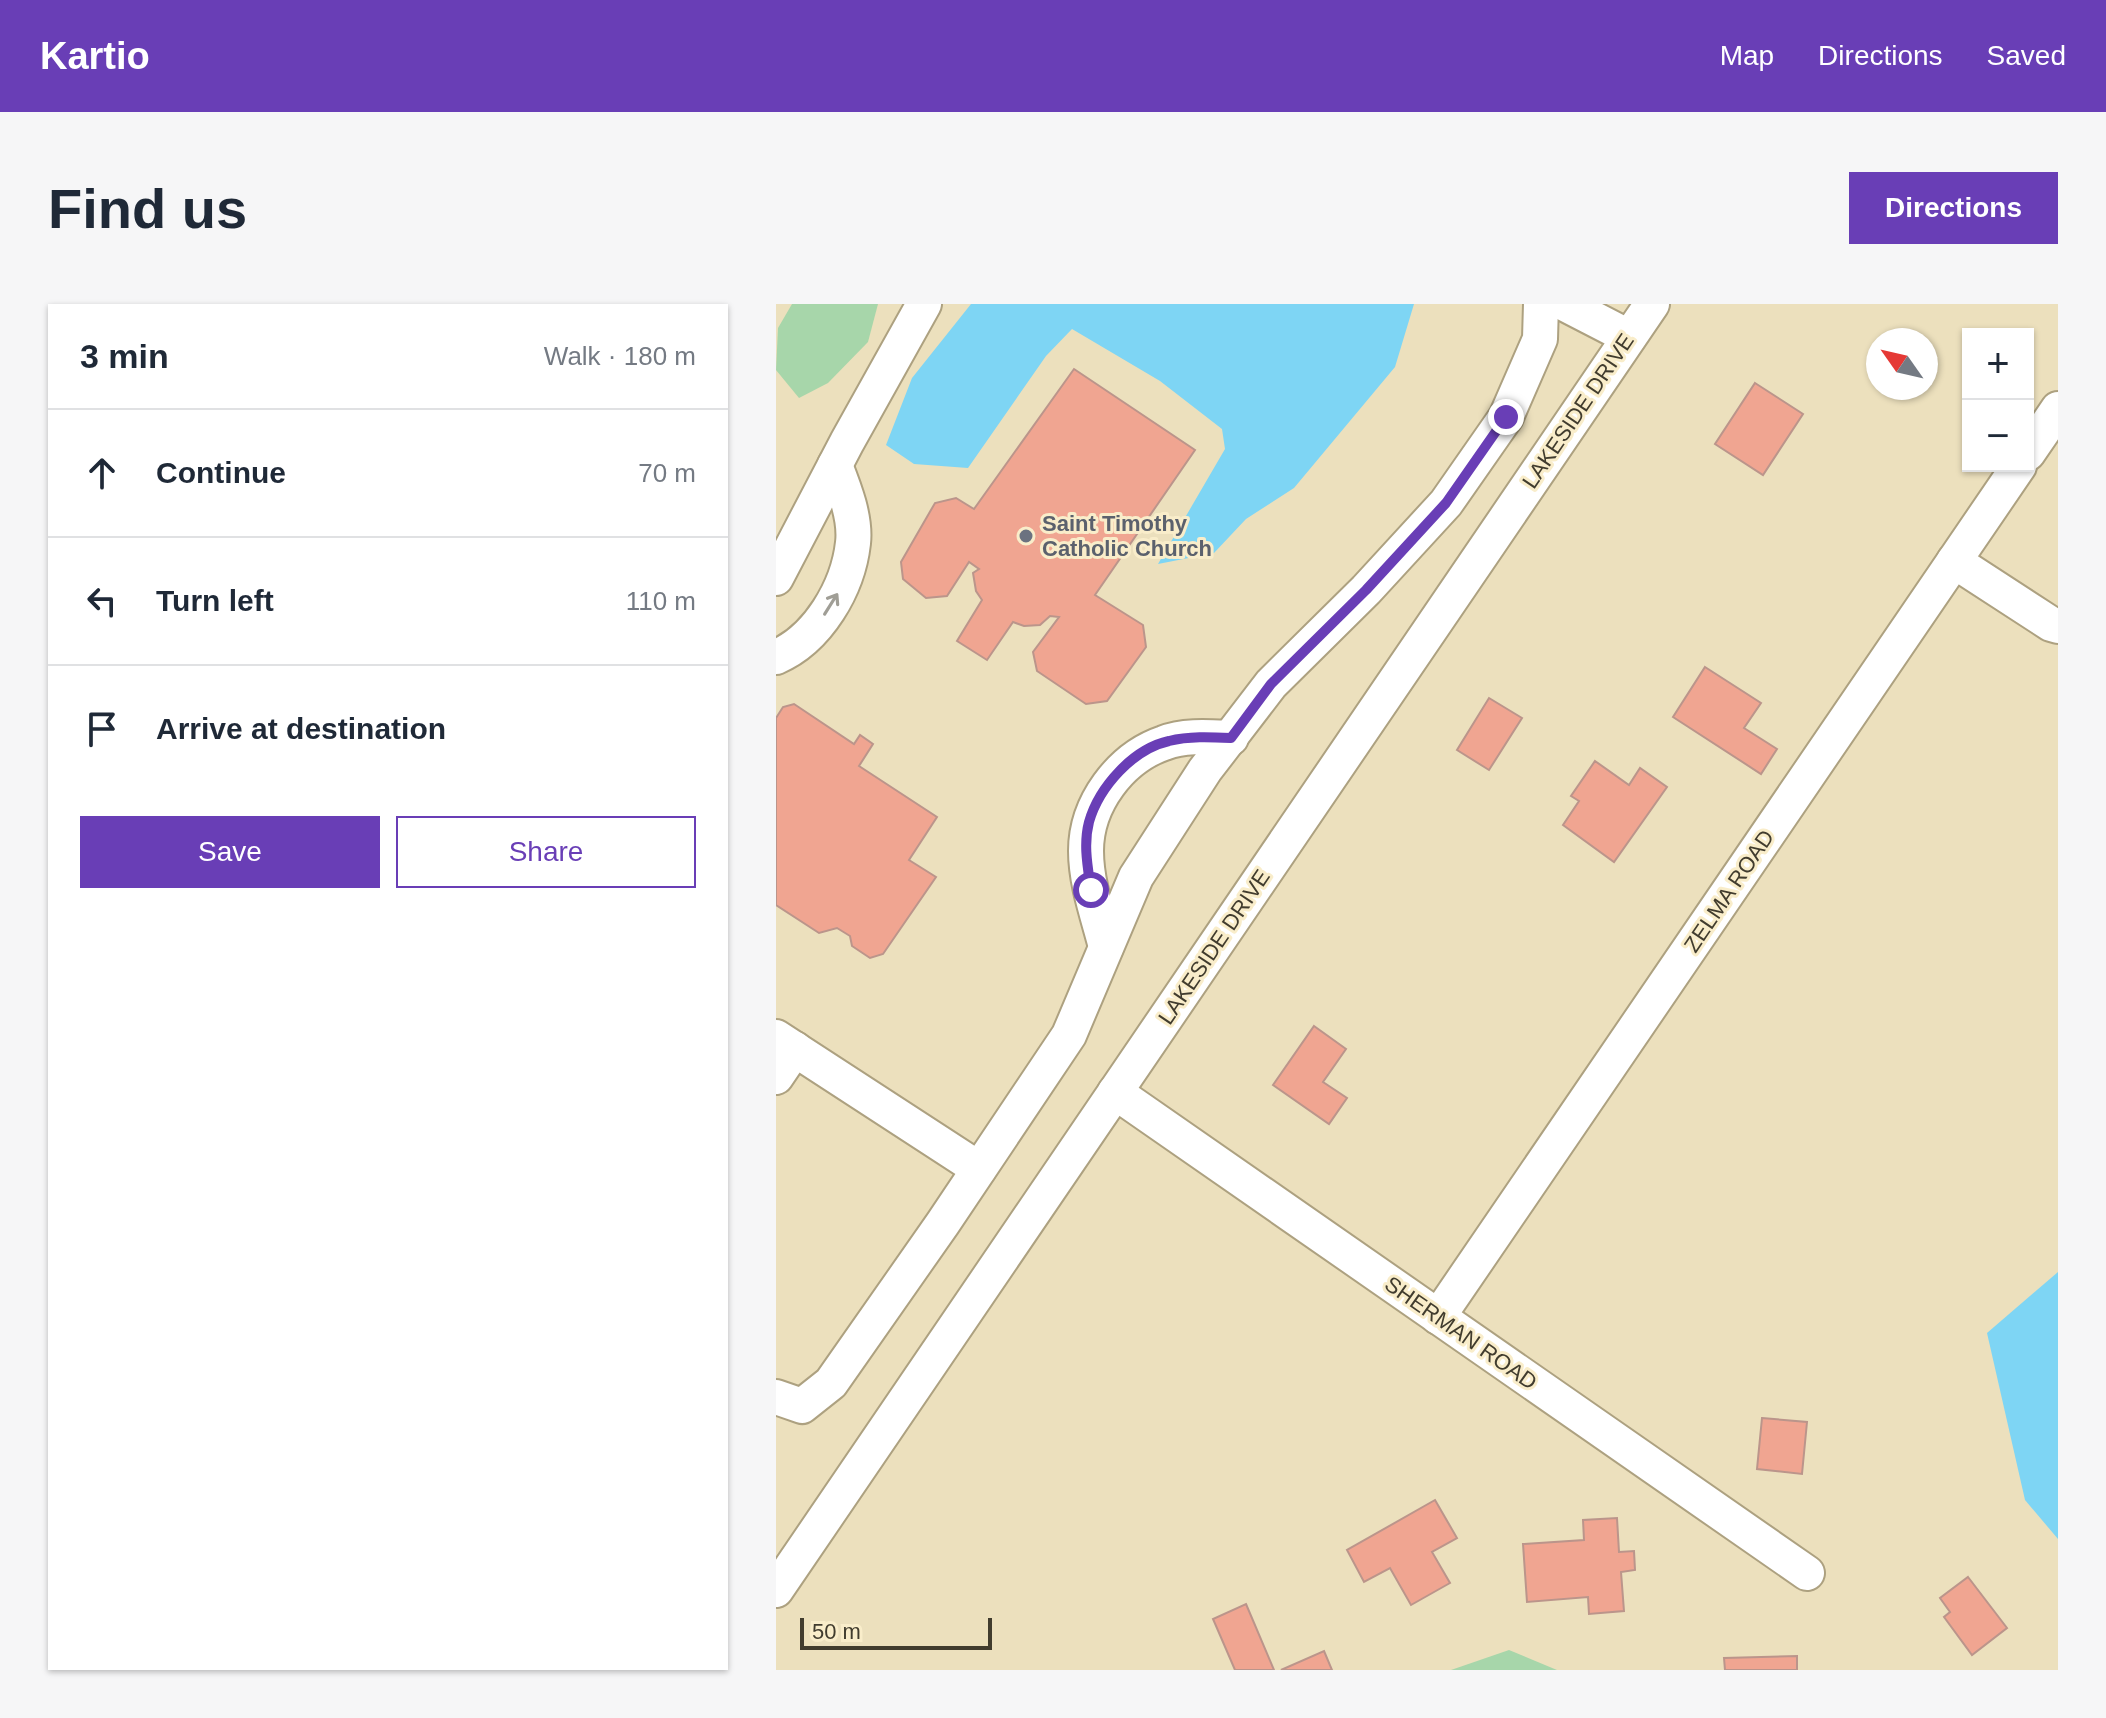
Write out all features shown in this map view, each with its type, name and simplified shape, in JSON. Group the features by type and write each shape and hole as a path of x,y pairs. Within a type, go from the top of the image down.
{"street":[{"path":"776,578 924,304"},
{"path":"776,1397 802,1406 831,1383 1069,1035 1136,877 1205,770 1271,684 1366,590 1446,503 1506,417 1540,339 1541,304"},
{"path":"1565,304 1629,337"},
{"name":"LAKESIDE DRIVE","path":"776,1590 1652,304"},
{"path":"2034,444 2058,409"},
{"path":"776,657 790,651 817,626 838,594 848,566 854,541 846,493 835,465"},
{"name":"ZELMA ROAD","path":"1438,1317 2015,472"},
{"path":"1954,561 2058,626"},
{"path":"1106,947 1091,890 1086,851 1089,823 1100,798 1115,777 1141,753 1166,741 1196,737 1231,738"},
{"path":"776,1077 785,1043 979,1169"},
{"name":"SHERMAN ROAD","path":"1115,1092 1807,1573"}],"green space":[{"path":"792,304 878,304 868,342 828,383 799,398 776,370 778,328"},
{"path":"1509,1650 1557,1670 1451,1670"}],"water":[{"path":"971,304 1414,304 1395,367 1294,488 1246,519 1214,553 1158,564 1225,449 1222,429 1160,381 1072,329 1046,356 968,468 914,464 886,445 912,378"},
{"path":"2058,1272 2058,1539 2025,1500 1987,1333"}],"building":[{"name":"Saint Timothy Catholic Church","path":"1074,369 1195,450 1095,595 1143,625 1146,647 1107,701 1086,704 1037,671 1033,652 1059,617 1050,616 1040,625 1024,626 1013,622 987,660 957,641 982,600 976,591 973,573 979,569 969,562 947,596 926,598 903,579 901,562 935,503 956,498 974,509"},
{"path":"1755,383 1803,414 1763,475 1715,444"},
{"path":"1705,667 1761,703 1744,728 1777,749 1761,774 1673,717"},
{"path":"1489,698 1522,718 1489,770 1457,750"},
{"path":"794,704 854,744 860,735 873,744 859,766 937,817 909,860 936,877 883,954 870,958 852,946 850,936 837,928 819,933 776,905 776,718 783,707"},
{"path":"1595,761 1629,785 1640,768 1667,787 1614,862 1563,825 1579,801 1571,796"},
{"path":"1314,1026 1346,1049 1323,1082 1347,1098 1329,1124 1273,1085"},
{"path":"1762,1418 1807,1422 1802,1474 1757,1469"},
{"path":"1435,1500 1457,1538 1432,1552 1450,1583 1411,1605 1390,1568 1364,1582 1347,1550"},
{"path":"1617,1518 1619,1552 1634,1551 1635,1570 1621,1572 1624,1611 1589,1614 1588,1597 1527,1602 1523,1544 1584,1540 1583,1520"},
{"path":"1968,1577 2007,1628 1972,1655 1944,1617 1950,1612 1940,1598"},
{"path":"1246,1604 1274,1670 1235,1670 1213,1619"},
{"path":"1324,1651 1332,1670 1281,1670"},
{"path":"1797,1656 1797,1670 1725,1670 1724,1658"}],"place":[{"name":"Saint Timothy Catholic Church","path":"1026,536"}],"route":[{"path":"1091,890 1086,851 1089,823 1100,798 1115,777 1141,753 1166,741 1196,737 1231,738 1271,684 1366,590 1446,503 1506,417"}]}
